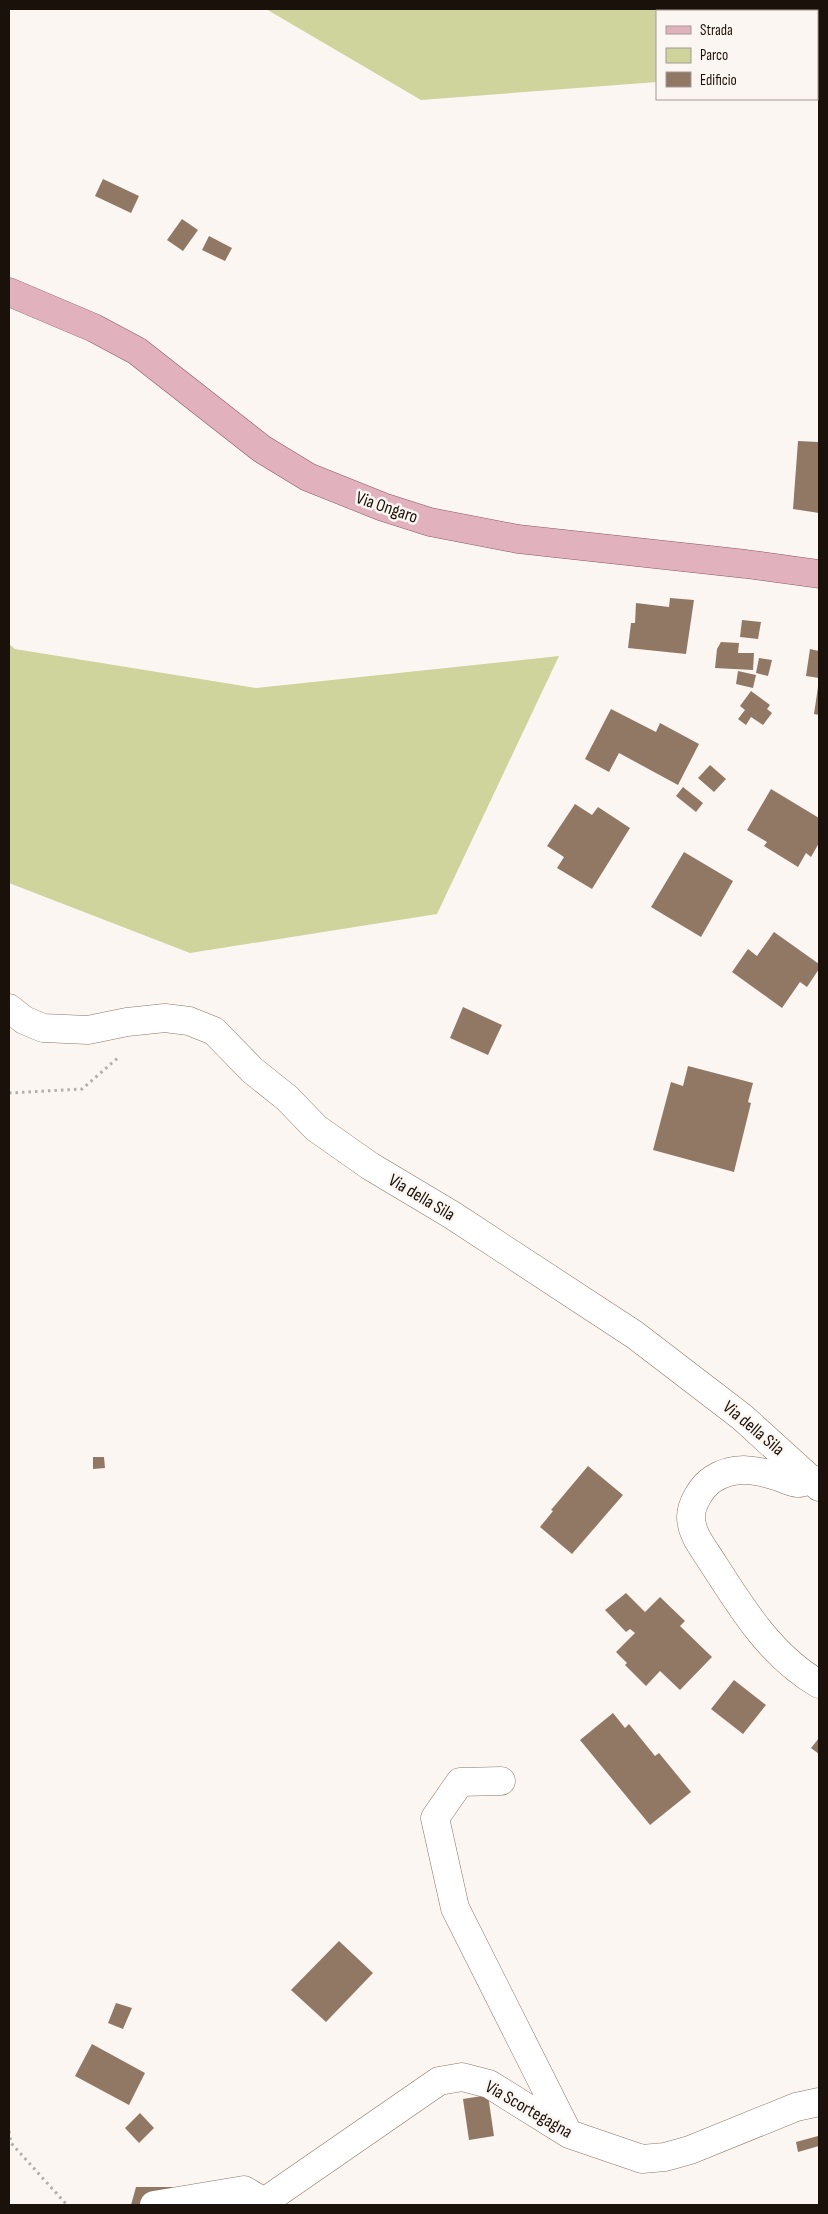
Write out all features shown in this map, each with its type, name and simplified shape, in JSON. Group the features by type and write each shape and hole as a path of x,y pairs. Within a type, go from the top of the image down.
{"main road":[{"name":"Via Ongaro","path":"9,292 94,328 137,351 262,449 308,477 383,507 430,522 518,539 746,564 819,574"}],"street":[{"name":"Via della Sila","path":"9,1008 24,1020 43,1028 88,1030 126,1022 165,1018 189,1021 214,1031 252,1070 287,1098 316,1128 370,1166 452,1215 635,1335 742,1416 816,1483"},
{"name":"Via della Sila","path":"816,1483 798,1484 760,1471 742,1469 723,1474 712,1479 704,1488 694,1502 691,1518 696,1536 750,1620 789,1661 819,1684"},
{"path":"501,1781 460,1782 435,1818 455,1908 568,2134"},
{"name":"Via Scortegagna","path":"154,2205 244,2190 264,2204 439,2081 448,2078 462,2077 489,2084 568,2134 642,2158 665,2157 690,2150 796,2107 819,2102"}],"path":[{"path":"9,1093 82,1090 124,1052"},
{"path":"9,2131 11,2143 67,2205"}],"green space":[{"path":"266,9 819,9 818,35 818,10 656,10 656,82 421,100"},
{"path":"9,644 15,649 256,688 559,656 437,914 190,953 9,883"}],"building":[{"path":"103,179 139,196 131,213 95,196"},
{"path":"182,219 198,230 183,251 167,240"},
{"path":"209,236 232,248 225,261 202,250"},
{"path":"798,441 819,442 819,513 793,509"},
{"path":"670,598 694,600 686,654 628,648 631,623 635,623 636,603 669,607"},
{"path":"742,620 761,622 758,639 740,637"},
{"path":"721,642 739,643 738,653 754,653 753,670 715,668 717,649"},
{"path":"810,649 819,651 819,678 806,676"},
{"path":"759,658 772,660 768,676 756,673"},
{"path":"738,671 756,675 753,688 736,684"},
{"path":"819,687 819,715 814,714"},
{"path":"751,691 770,705 767,709 772,713 763,725 751,717 746,725 738,719 745,710 740,706"},
{"path":"611,709 656,732 660,723 699,744 678,785 619,753 609,772 585,759"},
{"path":"710,765 726,779 714,792 698,778"},
{"path":"683,787 703,803 696,812 676,796"},
{"path":"771,789 819,818 819,843 811,857 806,853 798,867 764,846 767,842 747,830"},
{"path":"575,804 592,815 598,807 630,828 592,889 557,868 564,857 547,846"},
{"path":"684,852 733,881 701,937 651,907"},
{"path":"774,932 819,964 819,969 807,987 800,982 782,1008 732,972 748,949 757,956"},
{"path":"463,1007 502,1025 488,1055 450,1038"},
{"path":"688,1066 753,1083 748,1102 751,1103 734,1172 653,1150 671,1082 683,1086"},
{"path":"93,1457 104,1457 105,1468 93,1469"},
{"path":"588,1466 623,1495 572,1554 540,1527 553,1511 551,1510"},
{"path":"626,1593 645,1612 660,1597 685,1621 680,1626 712,1657 680,1690 660,1671 646,1686 625,1665 627,1663 616,1652 635,1633 630,1629 626,1632 605,1610"},
{"path":"734,1680 766,1705 743,1734 711,1709"},
{"path":"613,1713 625,1728 629,1724 655,1756 659,1753 691,1792 650,1825 580,1740"},
{"path":"819,1738 819,1754 811,1748"},
{"path":"339,1941 373,1973 326,2022 291,1990"},
{"path":"116,2003 132,2008 123,2029 108,2023"},
{"path":"92,2044 145,2073 129,2105 75,2076"},
{"path":"488,2095 494,2136 469,2140 463,2099"},
{"path":"140,2113 154,2128 139,2143 125,2128"},
{"path":"818,2136 819,2146 798,2152 796,2142"},
{"path":"136,2187 172,2187 167,2205 131,2205"}]}
